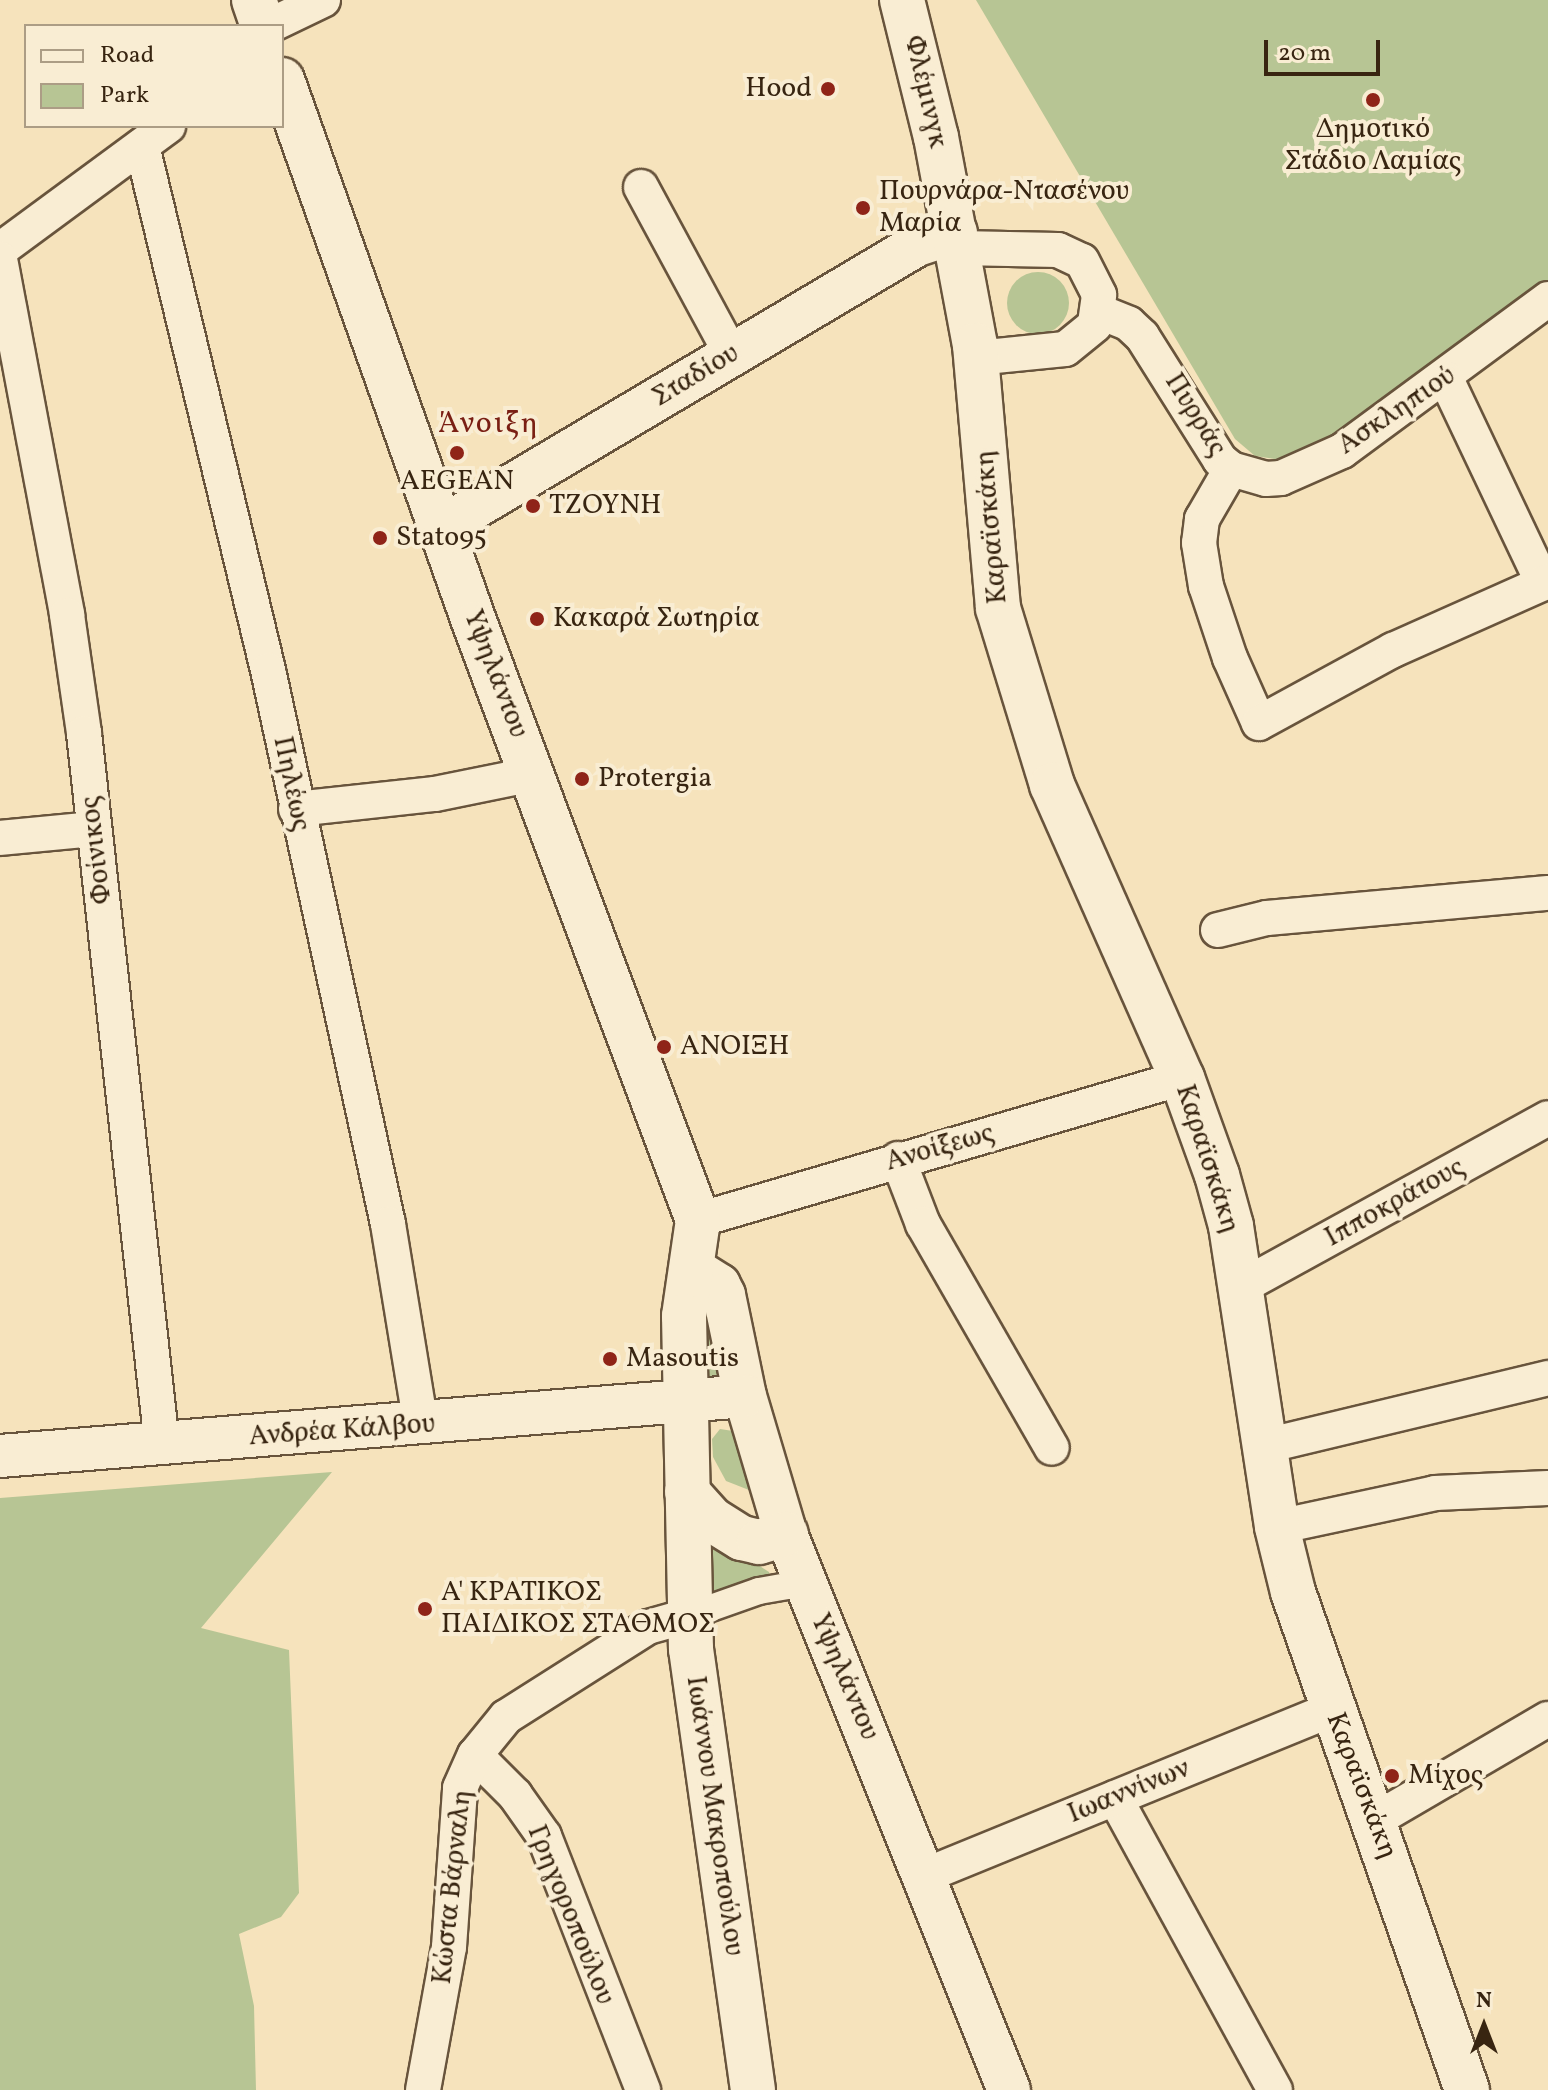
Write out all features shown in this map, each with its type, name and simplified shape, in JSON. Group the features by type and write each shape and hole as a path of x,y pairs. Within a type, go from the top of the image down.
{"main road":[{"path":"254,0 265,24"},
{"name":"Φλέμινγκ","path":"902,0 957,240"},
{"name":"Υψηλάντου","path":"284,86 440,528 698,1220 684,1316 683,1403 687,1492"},
{"name":"Καραϊσκάκη","path":"957,240 977,358 989,538 1005,636 1052,785 1182,1078 1220,1188 1241,1287 1277,1527 1332,1709 1375,1820 1467,2090"},
{"path":"687,1492 711,1519 742,1538 759,1542 786,1534"},
{"name":"Ιωάννου Μακροπούλου","path":"687,1492 693,1671 753,2090"}],"street":[{"path":"270,24 323,0"},
{"path":"0,250 155,136"},
{"name":"Πηλέως","path":"155,136 296,809 388,1224 421,1425"},
{"path":"641,187 732,355"},
{"path":"957,240 1072,255 1094,280 1100,312 1087,335 1065,349 977,358"},
{"name":"Σταδίου","path":"440,528 917,245 957,240"},
{"name":"Φοίνικος","path":"0,259 67,615 162,1445"},
{"name":"Ασκληπιού","path":"1231,469 1266,479 1307,468 1342,451 1446,379 1548,299"},
{"name":"Πυρράς","path":"1100,312 1129,324 1142,336 1208,443 1231,469 1202,519 1199,543 1206,586 1230,658 1259,723 1393,650 1546,582"},
{"path":"1446,379 1546,582"},
{"path":"296,809 435,794 533,774"},
{"path":"0,838 93,829"},
{"path":"1218,930 1267,918 1548,893"},
{"name":"Ανοίξεως","path":"698,1220 1182,1078"},
{"name":"Ιπποκράτους","path":"1241,1287 1548,1118"},
{"path":"898,1159 923,1224 1052,1448"},
{"name":"Υψηλάντου","path":"692,1268 719,1285 724,1295 745,1396 786,1534 926,1875 1009,2090"},
{"path":"1265,1446 1548,1378"},
{"name":"Ανδρέα Κάλβου","path":"0,1456 421,1425 745,1396"},
{"path":"1277,1527 1435,1493 1548,1488"},
{"path":"691,1615 759,1591 805,1583"},
{"name":"Κώστα Βάρναλη","path":"423,2090 449,1947 460,1788 475,1755 506,1717 648,1627 691,1615"},
{"name":"Ιωαννίνων","path":"926,1875 1332,1709"},
{"path":"1375,1820 1548,1719"},
{"name":"Γρηγοροπούλου","path":"475,1755 515,1795 544,1836 643,2090"},
{"path":"1115,1798 1275,2090"}],"green space":[{"path":"976,0 1548,0 1548,288 1403,408 1294,462 1255,456 1235,439"},
{"path":"1038,272 1050,274 1060,281 1067,291 1067,315 1060,325 1050,332 1038,334 1026,332 1016,325 1009,315 1007,303 1009,291 1016,281 1026,274"},
{"path":"706,1312 724,1375 702,1379"},
{"path":"720,1429 733,1431 738,1438 753,1486 749,1490 726,1481 713,1457 712,1439"},
{"path":"332,1472 201,1628 289,1650 299,1893 281,1917 239,1934 254,2006 256,2090 0,2090 0,1498"},
{"path":"706,1532 769,1572 770,1576 714,1591"}],"place":[{"name":"Hood","path":"828,89"},
{"name":"Δημοτικό Στάδιο Λαμίας","path":"1373,100"},
{"name":"Πουρνάρα-Ντασένου Μαρία","path":"863,208"},
{"name":"AEGEAN","path":"457,453"},
{"name":"ΤΖΟΥΝΗ","path":"533,506"},
{"name":"Stato95","path":"380,538"},
{"name":"Κακαρά Σωτηρία","path":"537,619"},
{"name":"Protergia","path":"582,779"},
{"name":"ΑΝΟΙΞΗ","path":"664,1047"},
{"name":"Masoutis","path":"610,1359"},
{"name":"Α' ΚΡΑΤΙΚΟΣ ΠΑΙΔΙΚΟΣ ΣΤΑΘΜΟΣ","path":"425,1609"},
{"name":"Μίχος","path":"1392,1776"}],"district":[{"name":"Άνοιξη","path":"489,424"}]}
